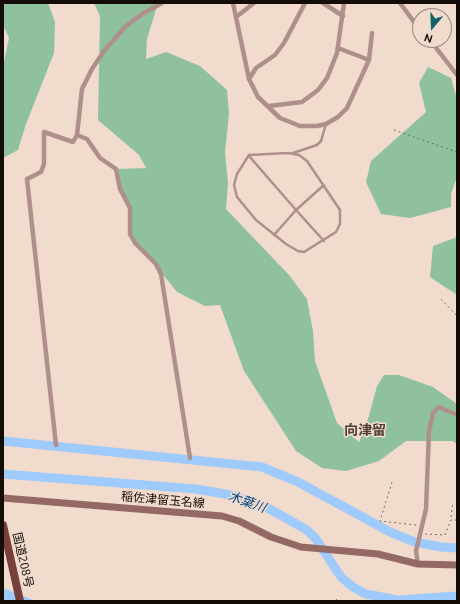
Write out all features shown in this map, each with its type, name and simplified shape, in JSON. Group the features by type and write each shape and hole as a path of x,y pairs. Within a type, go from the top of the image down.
{"highway":[{"name":"国道208号","path":"3,525 20,601"}],"main road":[{"name":"稲佐津留玉名線","path":"3,498 222,516 249,525 288,544 316,549 378,554 418,564 457,565"}],"street":[{"path":"56,445 27,179 41,172 44,164 44,132 73,142 77,135 82,89 92,69 114,38 126,26 142,14 162,3"},
{"path":"232,3 249,79 258,97 285,122 300,126 317,126 326,124 338,117 347,108 369,60 372,33"},
{"path":"236,17 254,3"},
{"path":"249,79 256,68 275,55 284,43 305,3"},
{"path":"323,3 343,16"},
{"path":"269,106 302,102 312,96 327,78 338,48 344,3"},
{"path":"400,3 412,19"},
{"path":"338,48 369,60"},
{"path":"436,48 457,75"},
{"path":"77,135 87,139 100,158 116,169 120,189 130,208 130,234 135,243 156,264 161,274 190,458"},
{"path":"418,564 416,552 426,509 432,418 439,407 457,415"}],"lane":[{"path":"249,155 293,153 317,145 321,141 326,124"},
{"path":"249,155 237,174 234,185 237,197 251,215 274,235 298,251 304,252 324,241 336,232 340,224 340,210 307,161 293,153"},
{"path":"249,155 324,241"},
{"path":"274,235 296,210 324,185"}],"path":[{"path":"394,130 457,152"},
{"path":"441,299 457,316"},
{"path":"392,482 380,521 420,526"},
{"path":"451,517 453,502"},
{"path":"425,534 445,535 451,520 457,520"},
{"path":"336,601 337,596"}],"green space":[{"path":"3,3 48,3 55,22 54,53 26,124 18,150 3,158 3,67 9,38 3,25"},
{"path":"94,3 158,3 147,39 146,59 166,52 200,66 227,90 229,114 225,152 228,183 226,209 289,275 307,299 313,331 315,361 337,423 359,442 369,416 377,386 384,375 399,375 433,387 457,404 457,444 453,441 406,441 379,461 346,471 322,468 296,451 244,371 220,305 205,306 177,292 130,234 130,208 120,189 116,169 146,168 139,155 98,120 100,16"},
{"path":"428,67 451,78 457,99 457,177 451,194 451,207 410,218 381,214 366,182 371,161 426,112 419,83"},
{"path":"457,237 457,295 430,277 433,246"}],"water":[{"path":"3,588 36,601 3,601"}],"waterway":[{"path":"3,441 262,467 298,482 392,533 415,542 441,547 457,548"},
{"name":"木葉川","path":"3,474 196,489 231,495 266,507 307,530 316,539 341,577 353,587 366,594 397,600 457,596"}],"district":[{"name":"向津留","path":"365,430"}]}
